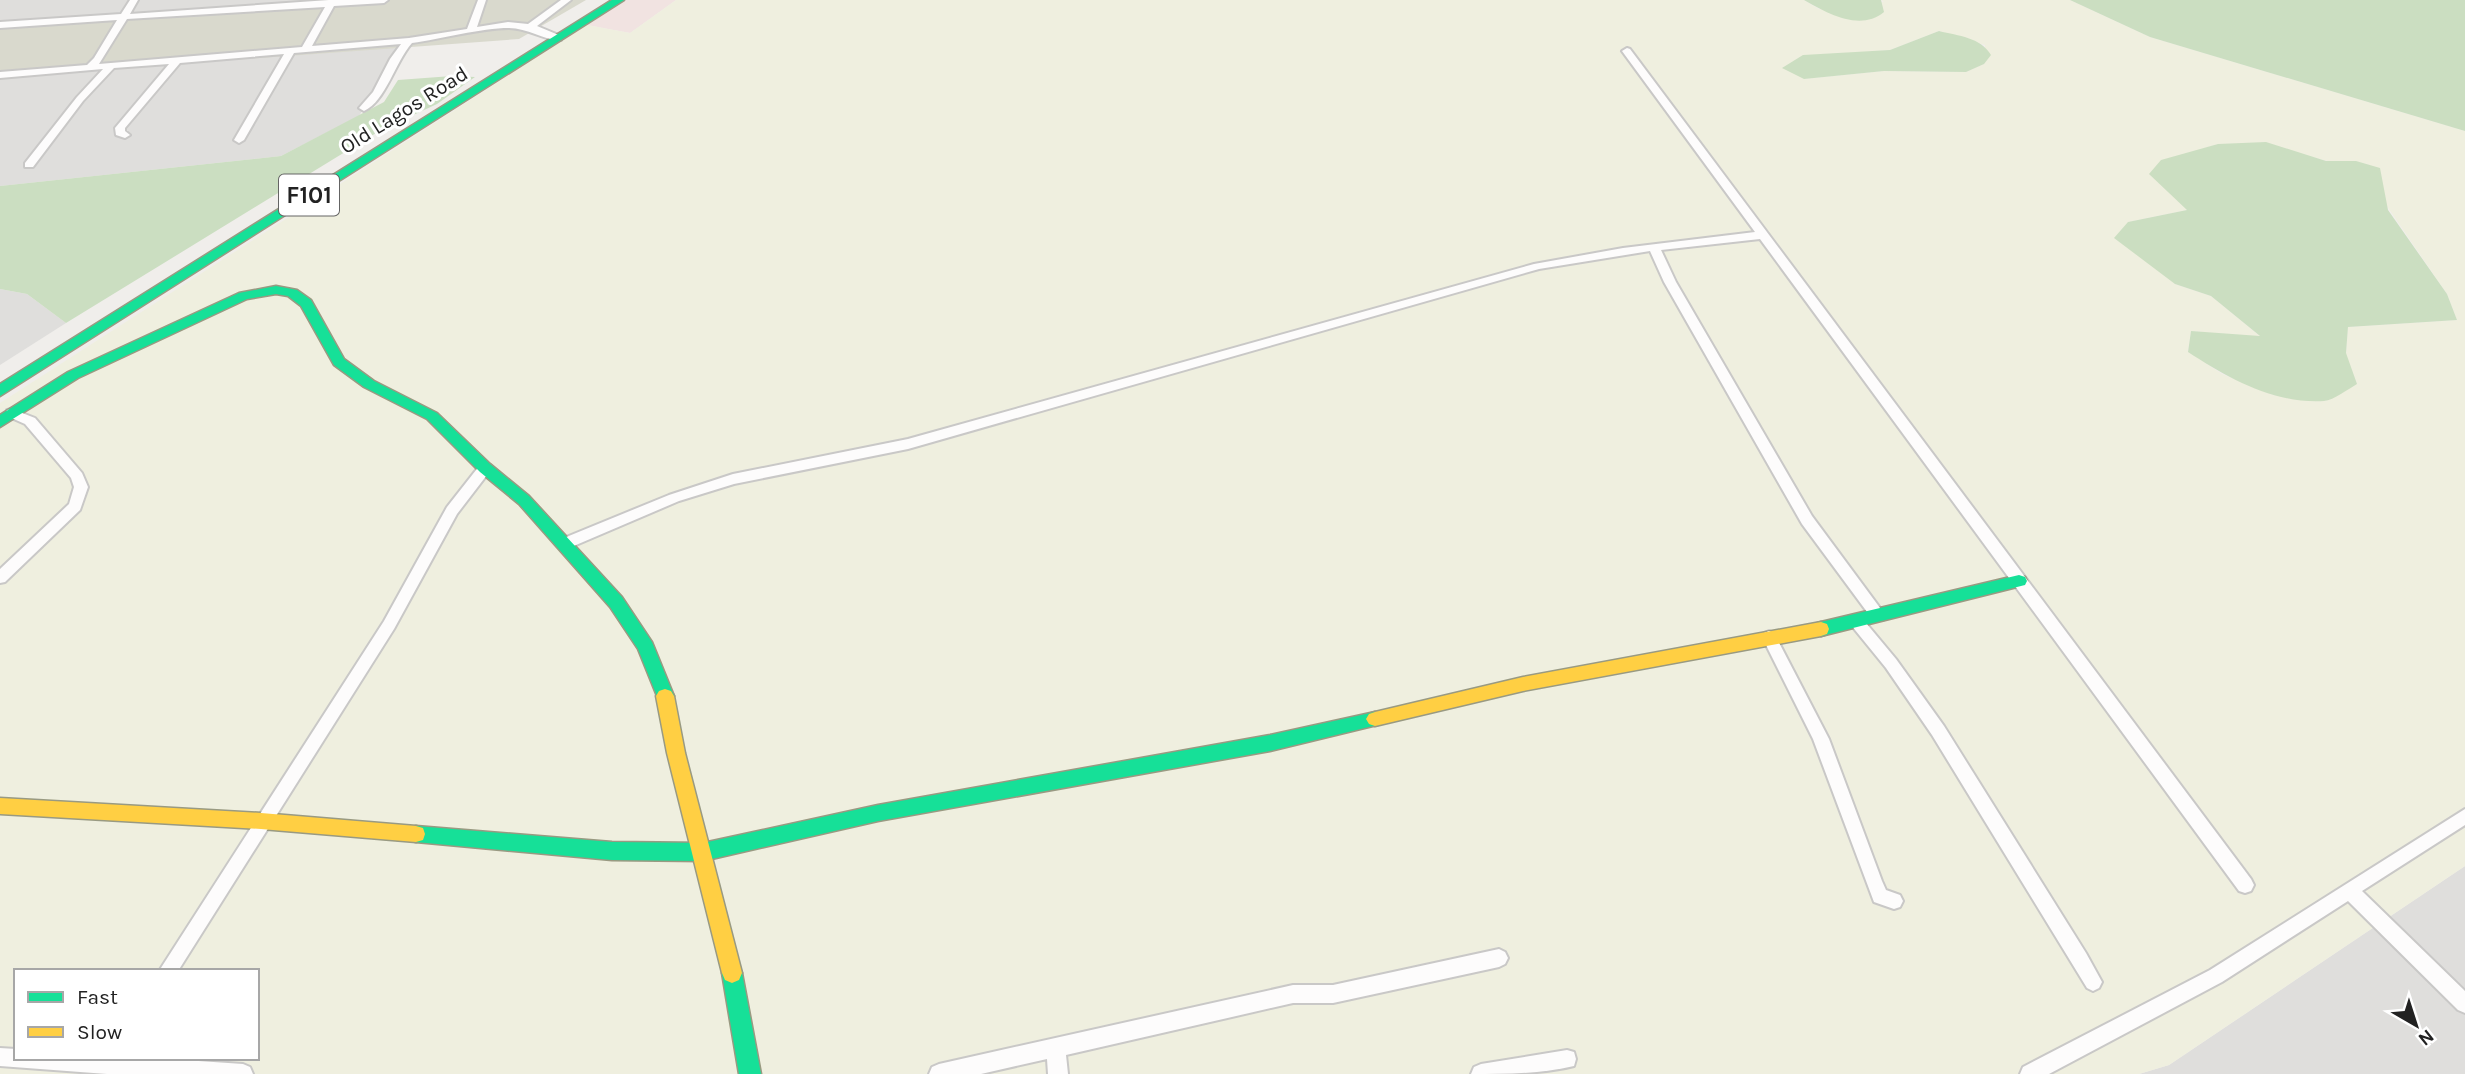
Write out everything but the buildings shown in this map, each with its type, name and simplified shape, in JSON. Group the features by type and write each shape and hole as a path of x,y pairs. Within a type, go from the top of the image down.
{"street":[{"path":"90,67 134,0"},
{"path":"0,25 384,0"},
{"path":"471,32 482,0"},
{"path":"530,27 567,0"},
{"name":"Old Lagos Road","path":"0,391 619,0"},
{"path":"305,51 332,2"},
{"path":"0,75 409,41 508,25 530,27 558,38"},
{"path":"364,108 378,94 390,62 409,41"},
{"path":"1627,51 2245,885"},
{"path":"239,140 290,52"},
{"path":"125,135 120,132 120,128 176,62"},
{"path":"29,165 80,99 112,65"},
{"path":"564,544 674,498 733,479 908,444 1538,266 1654,247 1762,235"},
{"path":"1654,247 1670,282 1801,510 1878,616"},
{"path":"6,418 73,375 244,296 276,290 292,293 306,303 339,362 369,384 426,411 485,468 524,500 616,602 646,647 664,692 676,753 703,852 731,968 750,1074"},
{"path":"0,578 75,506 80,498 81,487 77,476 30,421 6,418"},
{"path":"169,969 261,821 389,625 446,520 485,468"},
{"path":"0,806 261,821 612,851 703,852 878,813 1270,743 1524,684 1856,621 2019,581"},
{"path":"1856,621 1899,674 1946,744 2058,920 2092,982"},
{"path":"1769,637 1816,729 1880,896 1894,901"},
{"path":"2030,1074 2216,976 2465,817"},
{"path":"2351,892 2465,1004"},
{"path":"939,1074 1293,994 1333,994 1499,958"},
{"path":"1056,1049 1058,1074"},
{"path":"1481,1074 1567,1059"},
{"path":"30,1060 243,1074"}],"shaded area":[{"path":"0,0 368,0 0,28"},
{"path":"368,0 586,0 519,39 0,77 0,28"},
{"path":"627,0 676,0 630,33 587,25"},
{"path":"400,47 359,116 281,156 0,186 0,77"},
{"path":"0,289 27,294 66,323 0,365"},
{"path":"2465,866 2465,1074 2139,1074 2169,1065"}],"green space":[{"path":"676,0 1804,0 1819,9 1884,2 1881,0 2070,0 2150,37 2465,131 2465,866 2169,1065 2139,1074 0,1074 0,403 587,25 630,33","holes":["1939,31 1985,45 1984,64 1966,72 1884,71 1804,79 1847,54 1890,50","2218,144 2301,154 2327,161 2356,161 2447,294 2457,320 2348,327 2346,353 2326,401 2273,395 2222,374 2188,351 2191,331 2261,337 2211,296 2175,284 2128,222 2187,210 2191,153"]},
{"path":"1804,0 1881,0 1884,12 1875,18 1854,20 1833,15"},
{"path":"2070,0 2465,0 2465,131 2150,37"},
{"path":"1939,31 1975,41 1991,55 1984,64 1966,72 1884,71 1804,79 1782,68 1803,55 1890,50"},
{"path":"475,77 437,104 381,130 66,323 27,294 0,289 0,186 281,156 384,102 398,80"},
{"path":"2266,142 2326,161 2356,161 2380,168 2388,210 2447,294 2457,320 2348,327 2346,353 2357,384 2324,401 2305,401 2270,394 2235,380 2188,352 2191,331 2260,336 2211,296 2175,284 2114,238 2128,222 2187,210 2149,174 2161,160 2218,144"}],"traffic: fast":[{"path":"0,391 619,0"},
{"path":"0,422 73,375 244,296 276,290 292,293 306,303 339,362 369,384 432,416 485,468 524,500 616,602 646,647 665,696"},
{"path":"1821,629 2019,581"},
{"path":"416,834 612,851 703,852 878,813 1270,743 1375,719"},
{"path":"732,973 750,1074"}],"traffic: slow":[{"path":"1375,719 1523,684 1821,629"},
{"path":"665,696 676,753 732,973"},
{"path":"0,806 261,821 416,834"}]}
